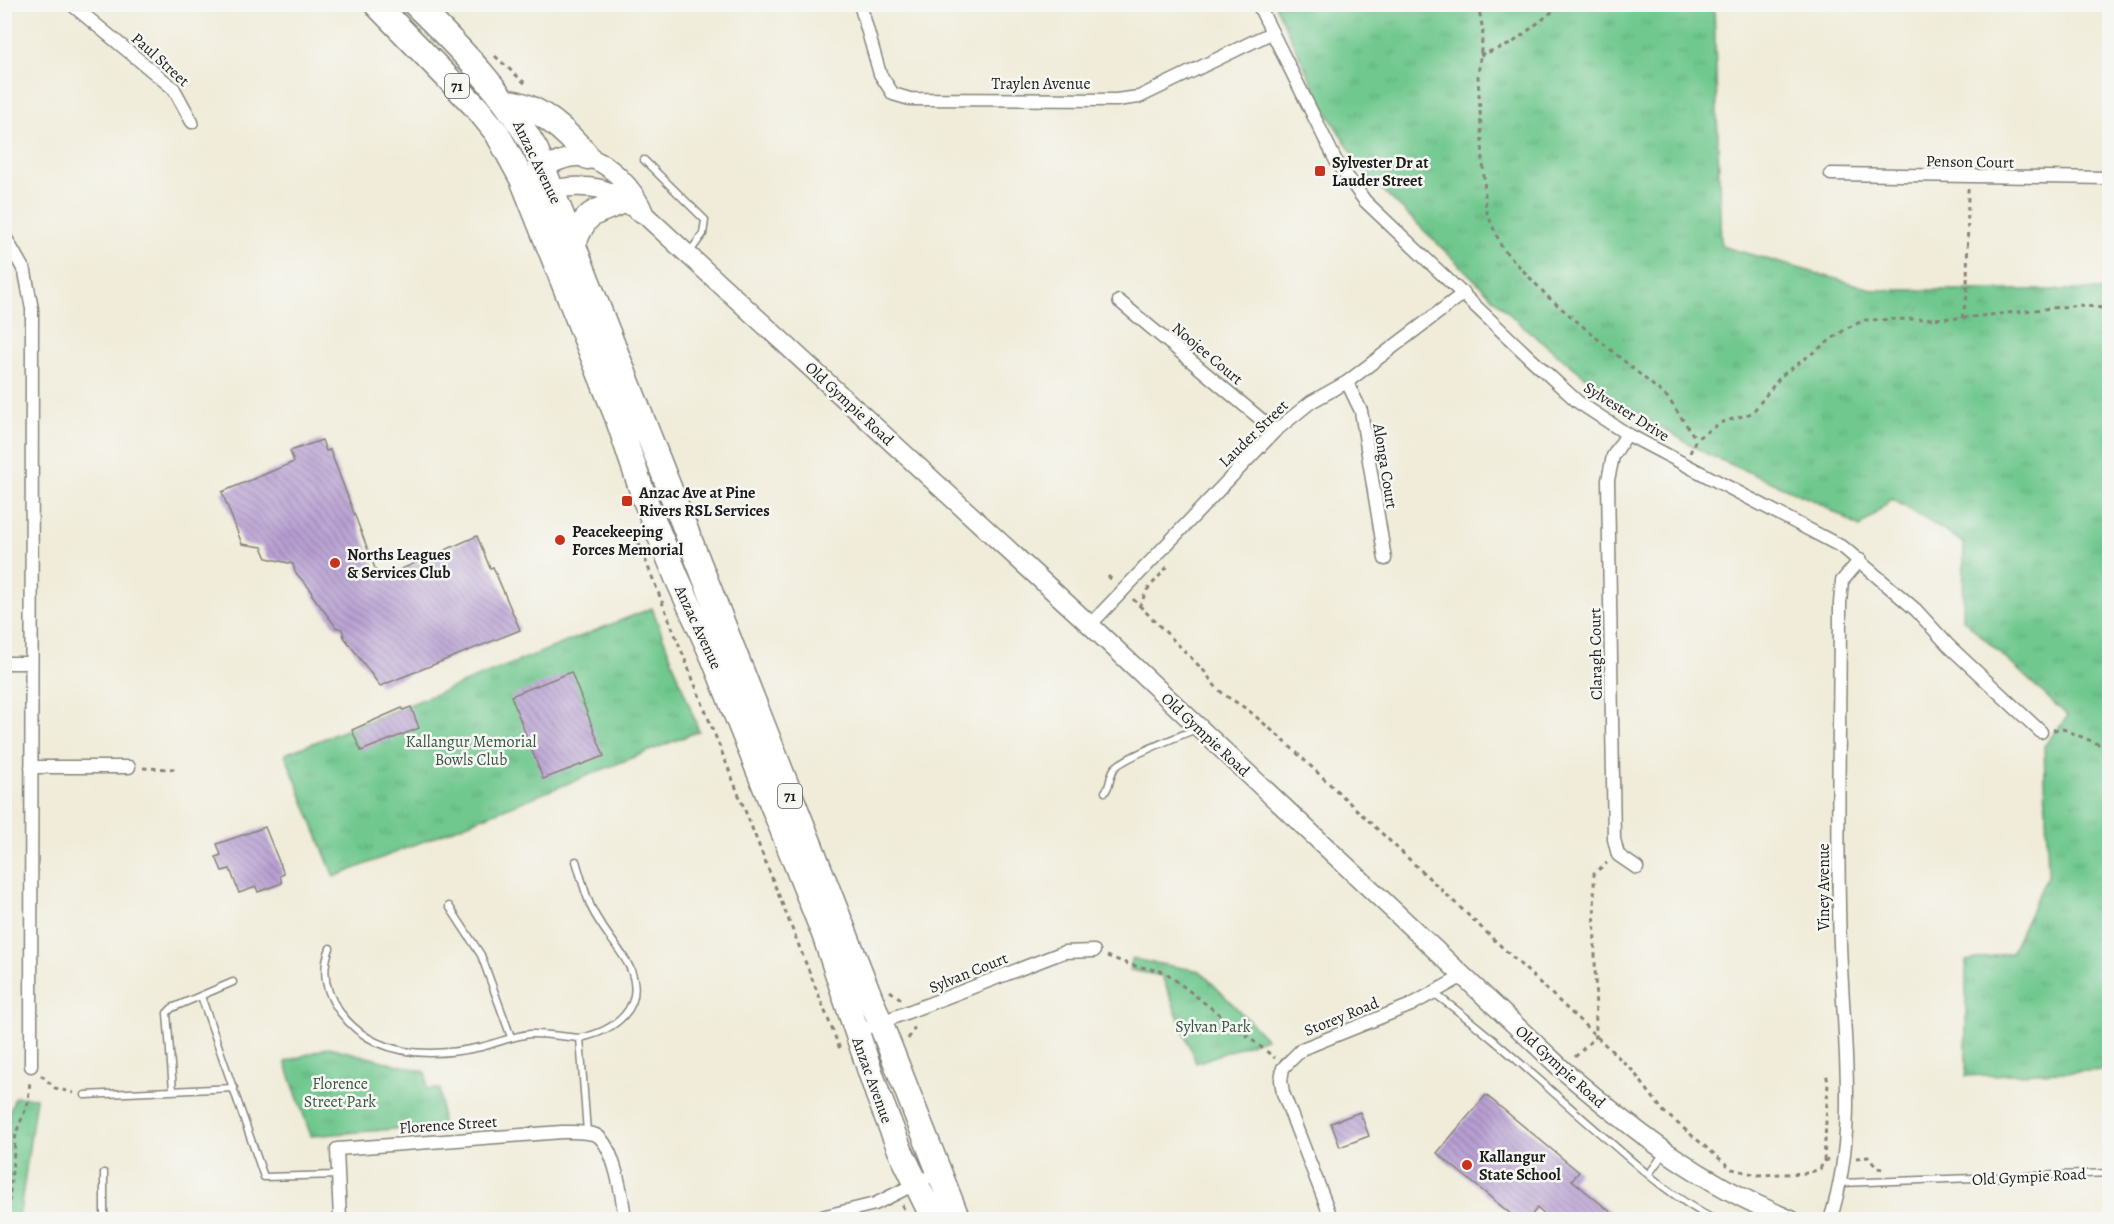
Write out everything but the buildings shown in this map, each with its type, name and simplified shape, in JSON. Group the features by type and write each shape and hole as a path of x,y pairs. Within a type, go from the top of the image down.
{"highway":[{"name":"Anzac Avenue","path":"376,4 476,107 537,183 574,243 700,569 958,1220"},
{"name":"Anzac Avenue","path":"415,4 483,73 507,102 676,578 713,657 824,934 907,1189 934,1220"},
{"path":"507,102 524,103 575,141 588,157"},
{"path":"574,243 583,221 589,214 624,201"},
{"path":"676,578 700,569"}],"main road":[{"path":"537,183 567,158 588,157"},
{"name":"Old Gympie Road","path":"588,157 610,170 639,198 645,215"},
{"name":"Old Gympie Road","path":"537,183 598,189 611,193 645,215 689,253 1090,625 1563,1070 1664,1152 1722,1189 1791,1220"}],"street":[{"name":"Paul Street","path":"71,4 174,89 192,122"},
{"name":"Traylen Avenue","path":"860,4 880,74 893,94 910,99 1116,100 1139,97 1270,33"},
{"name":"Sylvester Drive","path":"1258,4 1270,33 1336,161 1365,201 1578,402 1627,434 1827,537 1860,560 2041,732"},
{"name":"Penson Court","path":"1831,174 1969,178 2109,178"},
{"path":"4,235 25,272 32,309 31,1066"},
{"name":"Lauder Street","path":"1090,625 1275,431 1311,402 1347,382 1464,293"},
{"name":"Noojee Court","path":"1119,301 1275,431"},
{"name":"Alonga Court","path":"1347,382 1361,411 1385,559"},
{"name":"Claragh Court","path":"1618,855 1614,839 1608,480 1613,456 1627,434"},
{"name":"Viney Avenue","path":"1830,1220 1841,1183 1845,1159 1840,942 1840,603 1842,581 1860,560"},
{"path":"4,663 31,663"},
{"path":"31,766 129,767"},
{"path":"1618,855 1637,868"},
{"name":"Sylvan Court","path":"856,1032 1064,952 1094,951"},
{"name":"Storey Road","path":"1283,1068 1302,1049 1435,994 1463,976"},
{"path":"1283,1068 1281,1080 1283,1093 1332,1220"},
{"path":"587,1132 598,1136 607,1145 623,1199 625,1220"},
{"name":"Florence Street","path":"338,1175 337,1149 587,1132"},
{"path":"810,1220 875,1204 939,1172"},
{"path":"338,1175 340,1220"}],"lane":[{"path":"644,160 705,220 703,234 689,253"},
{"path":"1105,792 1110,786 1114,769 1125,760 1199,728"},
{"path":"330,948 324,964 326,983 333,1003 347,1022 363,1035 387,1048 411,1053 439,1054 531,1034 580,1038 600,1034 621,1022 632,1005 635,986 629,967 591,909 576,861"},
{"path":"448,906 481,955 511,1037"},
{"path":"173,1090 167,1013 233,982"},
{"path":"1435,994 1467,1017 1682,1201 1715,1220"},
{"path":"201,996 264,1177 338,1175"},
{"path":"580,1038 587,1132"},
{"path":"85,1095 234,1088"},
{"path":"1649,1174 1664,1152"},
{"path":"104,1173 104,1220"},
{"name":"Old Gympie Road","path":"1841,1183 2109,1173"}],"path":[{"path":"1478,4 1483,31 1478,77 1486,211 1502,248 1548,297 1668,398 1696,439"},
{"path":"1480,54 1511,44 1562,4"},
{"path":"1962,318 1967,296 1969,178"},
{"path":"1684,465 1696,439 1720,423 1752,413 1781,376 1847,328 1865,320 1962,318 2079,305 2109,309"},
{"path":"631,524 843,1058"},
{"path":"1139,607 1147,590 1176,557"},
{"path":"1108,576 1206,673 1213,686 1227,699 1246,709 1281,738 1596,1036 1642,1081 1664,1112 1732,1169 1749,1174 1808,1173 1820,1169 1824,1161 1826,1072"},
{"path":"2041,732 2063,729 2109,749"},
{"path":"129,767 177,770"},
{"path":"1563,1070 1596,1036 1594,873 1618,855"},
{"path":"1094,951 1131,964 1165,972 1266,1049 1283,1068"},
{"path":"31,1066 55,1088 85,1095"},
{"path":"7,1220 16,1133 28,1103 31,1066"},
{"path":"1824,1161 1868,1157 1877,1168 1892,1169"},
{"path":"907,1189 909,1220"}],"green space":[{"path":"1275,5 1714,5 1721,246 1875,290 2109,290 2109,1070 1966,1076 1966,961 2011,953 2048,874 2044,746 2068,716 1963,619 1964,543 1892,499 1860,527 1817,502 1707,454 1614,400 1520,324 1363,171 1324,108"},
{"name":"Kallangur Memorial Bowls Club","path":"652,608 699,731 334,877 285,754"},
{"name":"Sylvan Park","path":"1132,959 1200,971 1266,1038 1196,1063 1162,976 1130,970"},
{"name":"Florence Street Park","path":"329,1047 426,1072 427,1089 440,1089 442,1125 311,1136 285,1062"},
{"path":"15,1097 36,1098 19,1219 5,1219 5,1125"}],"place":[{"name":"Sylvester Dr at Lauder Street","path":"1320,171"},
{"name":"Anzac Ave at Pine Rivers RSL Services","path":"627,501"},
{"name":"Peacekeeping Forces Memorial","path":"560,540"},
{"name":"Norths Leagues & Services Club","path":"335,563"},
{"name":"Kallangur State School","path":"1467,1165"}]}
